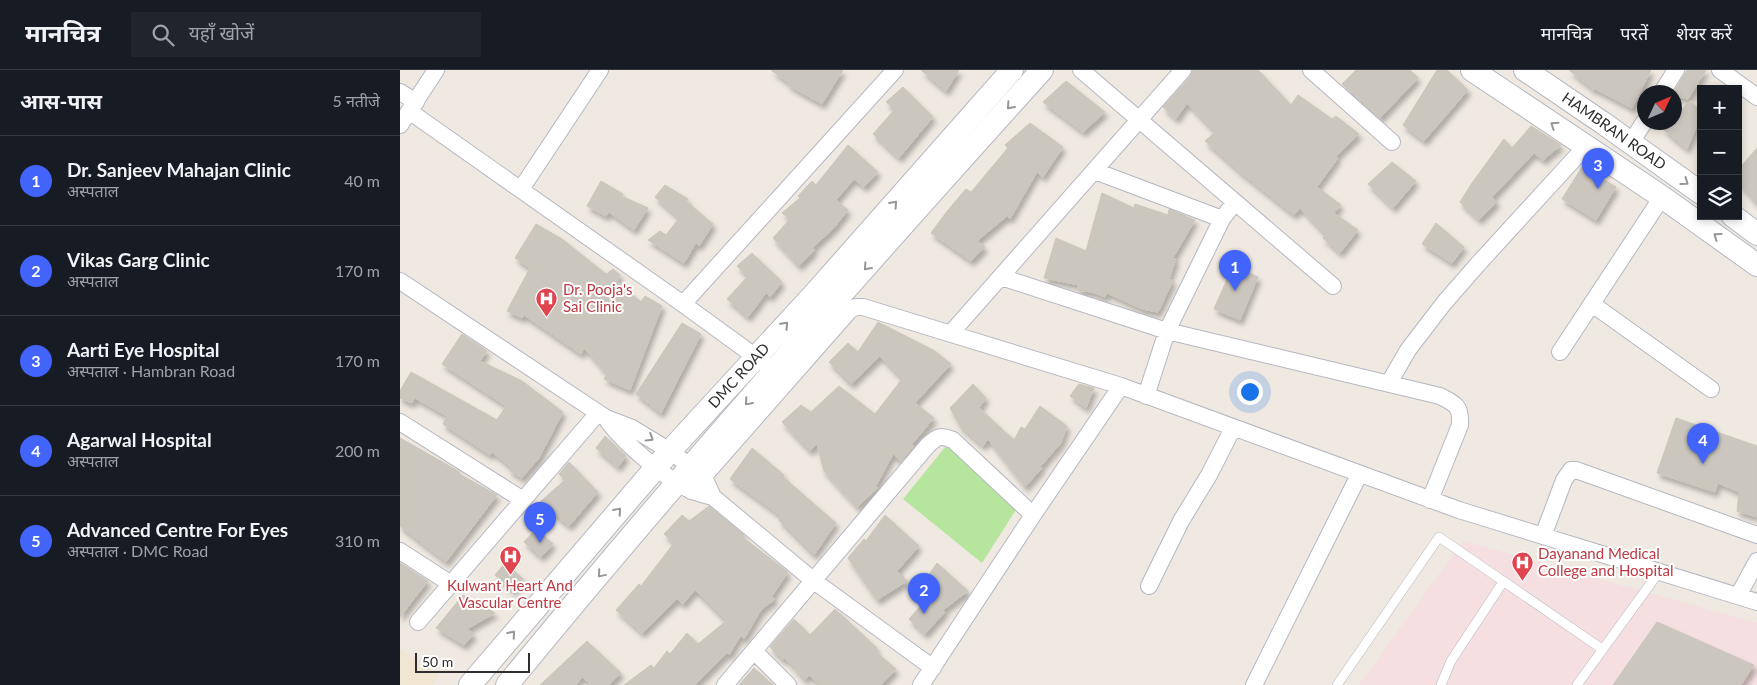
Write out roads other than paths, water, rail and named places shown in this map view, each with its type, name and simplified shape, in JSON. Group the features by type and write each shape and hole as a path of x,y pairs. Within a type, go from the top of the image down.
{"street":[{"path":"400,125 436,70"},
{"path":"521,189 600,70"},
{"name":"DMC ROAD","path":"470,685 663,459 755,356 816,292 1012,70"},
{"path":"691,479 775,371 1042,70"},
{"path":"1081,70 1333,286"},
{"path":"951,333 1183,70"},
{"path":"1311,70 1392,142"},
{"name":"HAMBRAN ROAD","path":"1472,70 1662,197 1757,265"},
{"name":"HAMBRAN ROAD","path":"1525,70 1697,190"},
{"path":"1666,85 1676,70"},
{"path":"1720,70 1757,97"},
{"path":"684,304 890,72"},
{"path":"400,92 412,107 521,189 775,371"},
{"path":"1631,143 1639,130"},
{"path":"1389,383 1408,350 1444,304 1586,146"},
{"path":"1095,171 1222,219"},
{"path":"1560,352 1662,197"},
{"path":"1146,396 1167,331 1222,219 1235,202"},
{"path":"1738,220 1757,234"},
{"path":"1001,276 1167,331 1440,396 1458,406 1460,413 1458,432 1430,500"},
{"path":"400,281 602,415 627,442 663,459 691,479 814,581 933,668"},
{"path":"1592,304 1711,389"},
{"path":"507,685 691,479 850,310 856,307 863,307 951,333 1121,386 1430,500 1757,602"},
{"path":"921,685 1121,386"},
{"path":"418,622 523,500 602,415"},
{"path":"400,422 523,500"},
{"path":"1149,586 1181,521 1209,475 1233,428"},
{"path":"725,685 928,445 937,437 953,440 1033,515"},
{"path":"1543,536 1564,480 1571,470 1576,470 1757,536"},
{"path":"1254,685 1359,475"},
{"path":"400,551 451,584"},
{"path":"1738,596 1757,561"},
{"path":"754,651 788,685"}],"lane":[{"path":"1338,685 1439,537 1602,649"},
{"path":"1577,685 1659,572"},
{"path":"1441,685 1442,678 1452,661 1503,582"}],"place":[{"name":"Aarti Eye Hospital","path":"1598,189"},
{"name":"Dr. Sanjeev Mahajan Clinic","path":"1235,291"},
{"name":"Dr. Pooja's Sai Clinic","path":"547,318"},
{"name":"Agarwal Hospital","path":"1703,464"},
{"name":"Advanced Centre For Eyes","path":"540,543"},
{"name":"Kulwant Heart And Vascular Centre","path":"510,576"},
{"name":"Dayanand Medical College and Hospital","path":"1522,582"},
{"name":"Vikas Garg Clinic","path":"924,614"}]}
